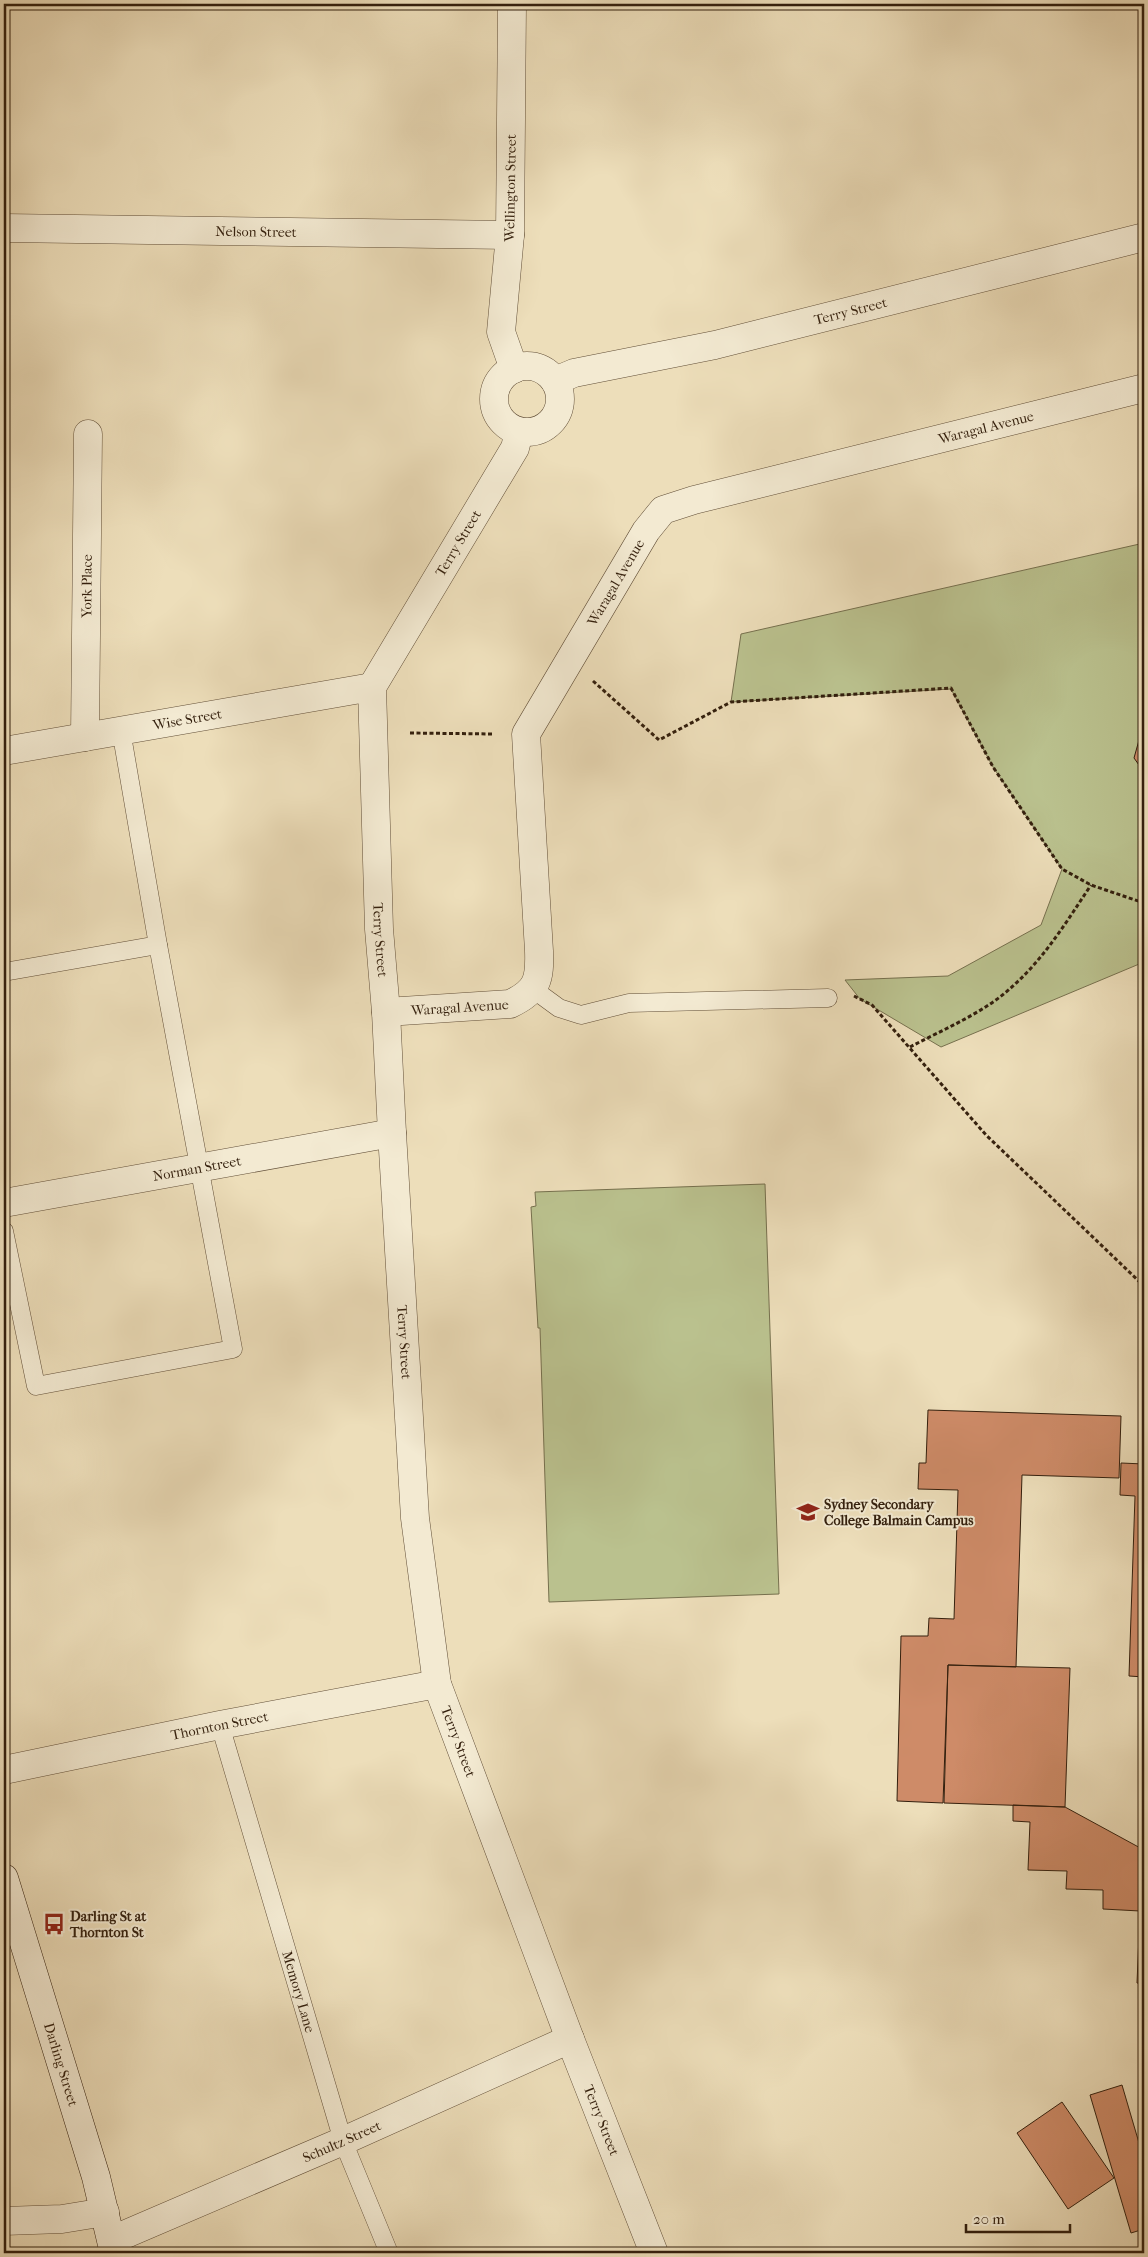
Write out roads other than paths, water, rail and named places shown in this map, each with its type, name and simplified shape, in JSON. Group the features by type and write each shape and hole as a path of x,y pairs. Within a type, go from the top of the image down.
{"street":[{"name":"Wellington Street","path":"512,4 510,235 501,332 514,369"},
{"name":"Nelson Street","path":"4,228 510,235"},
{"name":"Terry Street","path":"555,381 574,373 715,345 1144,236"},
{"path":"525,366 537,368 547,373 555,381 560,403 554,418 541,429 519,432 510,428 496,412 494,402 499,382 514,369 525,366"},
{"name":"Waragal Avenue","path":"386,1012 510,1004 533,989 539,973 539,951 526,734 646,531 663,510 694,500 1144,388"},
{"name":"Terry Street","path":"519,432 515,448 372,687 378,929 386,1012 416,1518 437,1684 570,2039 654,2253"},
{"name":"York Place","path":"86,737 88,434"},
{"name":"Wise Street","path":"4,751 372,687"},
{"name":"Norman Street","path":"4,1203 392,1132"},
{"name":"Thornton Street","path":"4,1770 220,1725 437,1684"},
{"name":"Darling Street","path":"4,1878 105,2212 113,2246"},
{"name":"Schultz Street","path":"113,2246 570,2039"},
{"path":"4,2221 62,2219 105,2212"}],"lane":[{"path":"4,1231 36,1386 233,1349 158,945 121,730"},
{"path":"4,972 158,945"},
{"path":"533,989 559,1008 581,1015 630,1003 828,998"},
{"name":"Memory Lane","path":"220,1725 343,2141 389,2253"}],"place":[{"name":"Sydney Secondary College Balmain Campus","path":"808,1512"},
{"name":"Darling St at Thornton St","path":"54,1924"}]}
